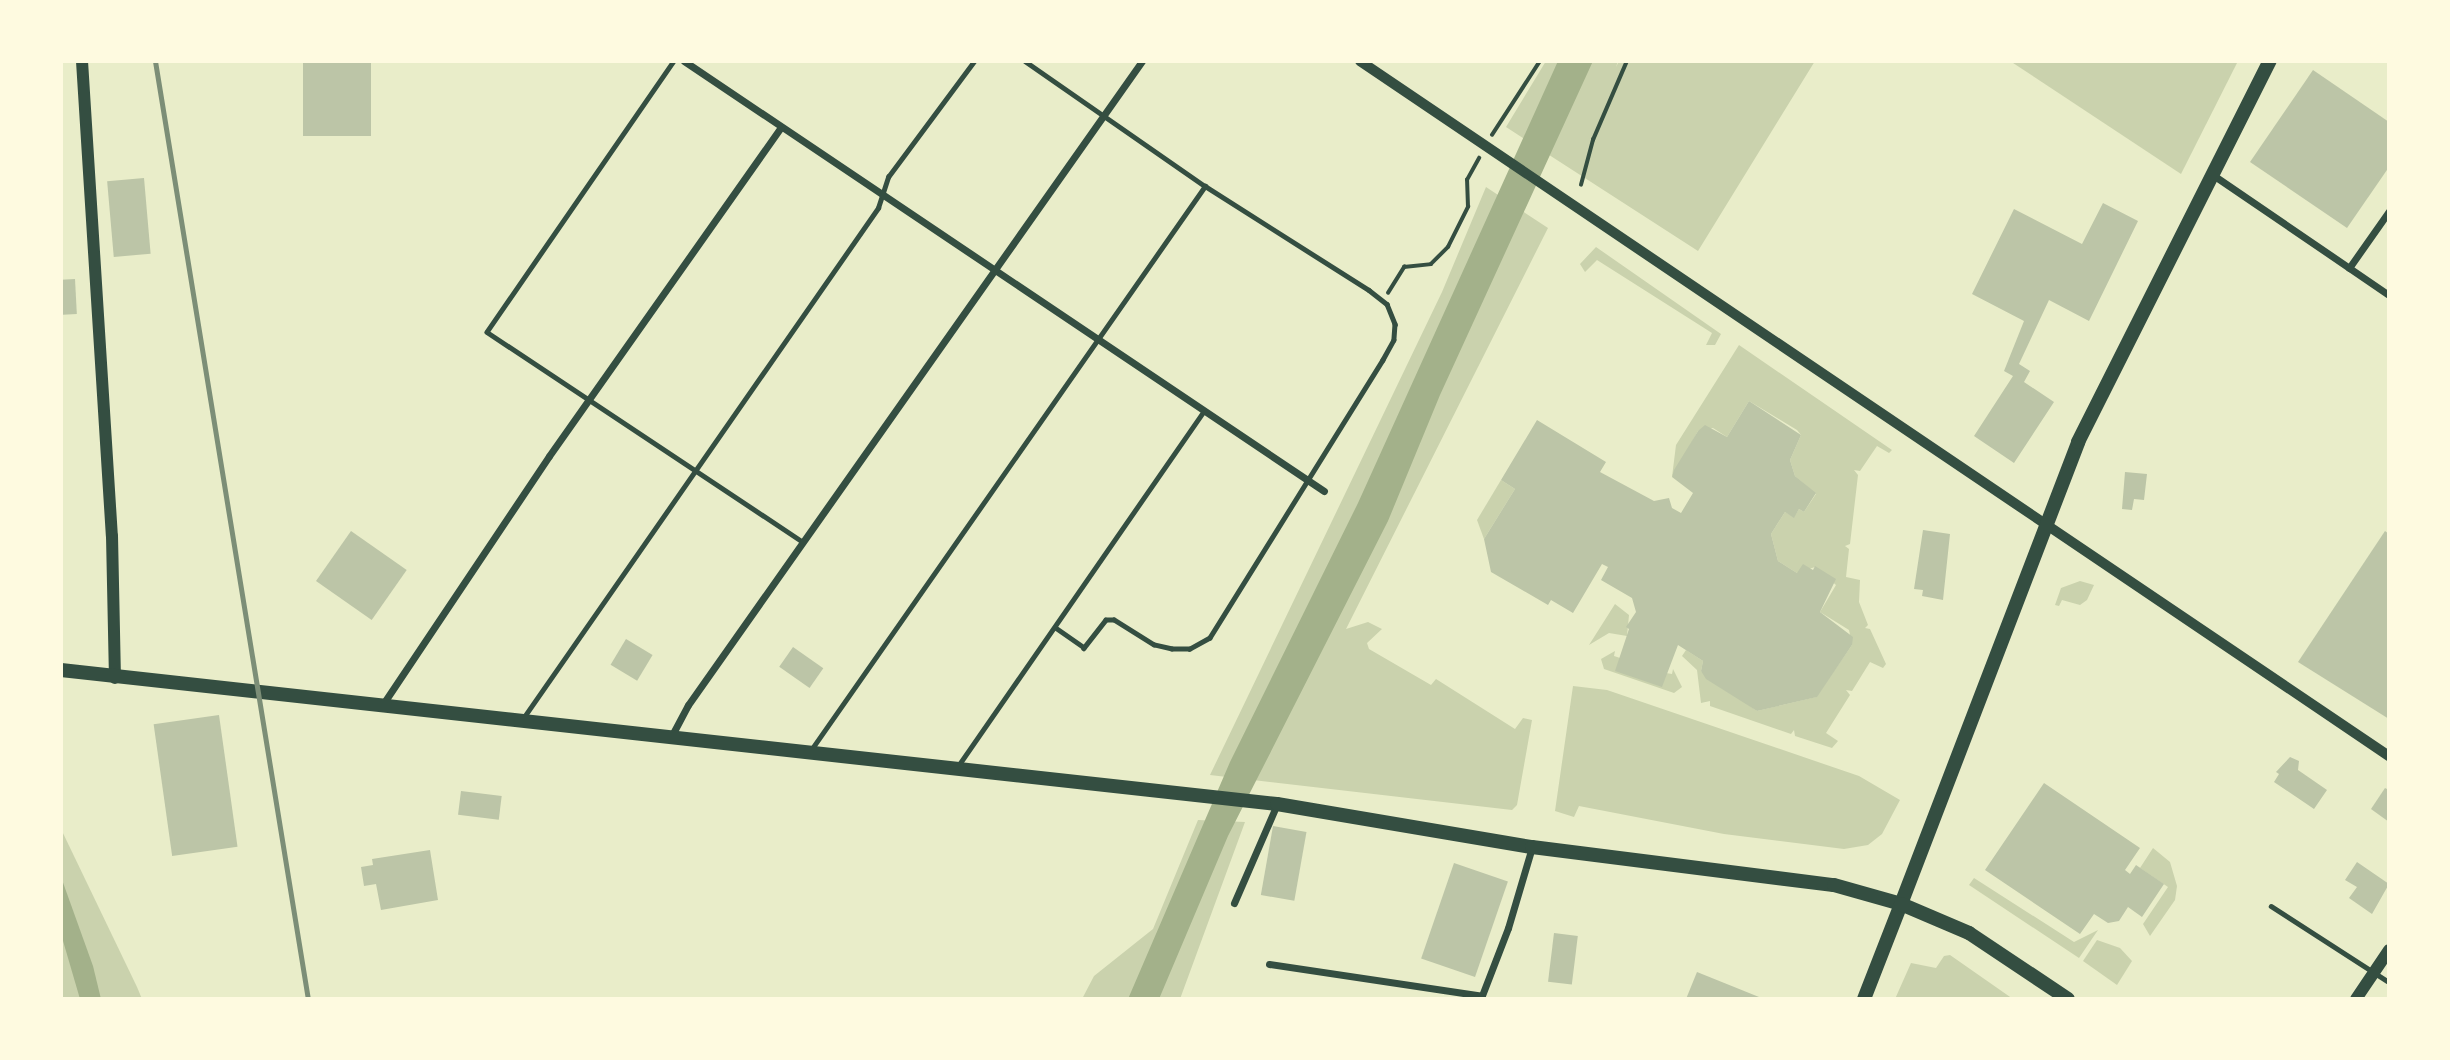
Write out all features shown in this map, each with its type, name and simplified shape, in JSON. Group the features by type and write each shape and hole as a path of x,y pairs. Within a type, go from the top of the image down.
{"main road":[{"path":"82,61 112,536 115,678"},
{"path":"1864,999 2078,442 2270,61"},
{"path":"61,670 381,708 1270,803 1532,847 1834,885 1901,904 1969,933 2068,999"},
{"path":"2356,999 2389,950"}],"street":[{"path":"684,61 780,128 994,266 1324,491"},
{"path":"671,738 688,705 994,266 1142,61"},
{"path":"1360,61 2389,756"},
{"path":"381,708 590,400 780,128"},
{"path":"2212,174 2389,295"},
{"path":"2349,268 2389,211"},
{"path":"1234,903 1270,803"},
{"path":"1269,964 1481,997 1508,928 1532,847"}],"lane":[{"path":"674,61 487,332 803,542"},
{"path":"520,722 878,208 888,177 974,61"},
{"path":"1025,61 1205,186 1387,304 1395,324 1394,340 1311,482 1269,537 1227,613 1202,645 1190,649 1154,645 1114,620 1106,620 1084,648 1055,628"},
{"path":"809,753 1205,186"},
{"path":"956,770 1205,410"},
{"path":"2271,906 2389,982"}],"path":[{"path":"1494,131 1524,91 1539,61"},
{"path":"1581,185 1593,140 1627,61"},
{"path":"1387,304 1398,272 1411,265 1431,264 1453,240 1468,208 1467,180 1478,161"}],"shaded area":[{"path":"1546,61 1618,61 1616,67 1619,61 1815,61 1698,251 1506,127"},
{"path":"1558,61 1593,61 1440,395 1388,521 1228,836 1159,999 1128,999 1230,762 1358,503"},
{"path":"2010,61 2238,61 2181,174"},
{"path":"1486,187 1548,228 1346,629 1368,622 1382,629 1367,643 1369,649 1431,685 1436,679 1515,729 1523,718 1532,720 1517,805 1512,810 1210,775 1442,292"},
{"path":"1596,247 1721,334 1715,345 1706,345 1712,333 1597,260 1585,272 1580,264"},
{"path":"1739,345 1892,450 1889,453 1877,446 1860,471 1854,470 1858,475 1850,544 1845,546 1849,549 1846,577 1860,580 1859,602 1868,625 1865,628 1870,629 1886,664 1883,668 1870,662 1852,691 1846,690 1850,695 1826,733 1838,741 1832,748 1795,736 1794,730 1791,734 1710,706 1710,701 1701,703 1697,670 1682,656 1686,650 1703,661 1701,671 1757,711 1816,697 1852,645 1849,630 1820,612 1836,585 1815,567 1797,573 1778,561 1771,534 1785,512 1794,517 1799,509 1804,512 1816,494 1795,476 1790,460 1801,435 1797,430 1749,401 1727,437 1713,428 1698,431 1672,477 1676,445"},
{"path":"1501,480 1515,489 1484,539 1477,520"},
{"path":"2080,581 2094,585 2087,600 2080,605 2062,600 2059,606 2055,605 2061,588"},
{"path":"1615,604 1629,615 1627,636 1609,633 1589,645"},
{"path":"1615,651 1614,656 1666,673 1672,674 1673,669 1682,687 1674,693 1604,669 1601,659"},
{"path":"1573,686 1607,690 1859,776 1900,800 1882,834 1868,845 1844,849 1724,834 1579,806 1574,817 1555,811"},
{"path":"1198,820 1245,822 1180,999 1082,999 1094,976 1153,929"},
{"path":"61,829 137,987 142,999 61,999"},
{"path":"2153,848 2170,862 2177,886 2175,900 2150,936 2143,924 2168,887 2140,868"},
{"path":"61,877 93,966 101,999 80,999 61,934"},
{"path":"1974,878 2074,942 2098,930 2079,958 1969,885"},
{"path":"2097,940 2120,948 2132,961 2117,985 2083,961"},
{"path":"1950,955 2013,999 1895,999 1911,963 1936,968 1944,956"}],"building":[{"path":"303,61 371,61 371,136 303,136"},
{"path":"2313,70 2389,122 2389,167 2347,228 2250,162"},
{"path":"144,178 151,254 114,257 107,181"},
{"path":"2103,203 2138,221 2089,321 2049,300 2019,364 2030,371 2024,382 2054,402 2014,463 1974,436 2013,376 2004,371 2024,321 1972,294 2014,209 2082,244"},
{"path":"75,279 77,314 63,315 61,280"},
{"path":"1749,401 1801,435 1790,460 1795,476 1816,493 1804,512 1799,509 1794,518 1785,512 1771,534 1778,561 1797,573 1803,564 1813,570 1815,566 1836,579 1820,612 1853,637 1852,645 1817,697 1757,711 1706,679 1701,671 1703,661 1678,645 1662,687 1615,671 1629,629 1626,627 1636,612 1632,598 1601,580 1608,567 1602,564 1573,613 1551,600 1548,605 1491,572 1484,539 1515,489 1501,480 1537,420 1606,462 1600,472 1654,501 1669,498 1672,508 1681,513 1693,493 1672,477 1674,470 1698,431 1705,425 1727,437"},
{"path":"2125,472 2147,474 2144,500 2134,499 2132,510 2122,509"},
{"path":"1923,530 1950,534 1943,600 1922,596 1923,590 1914,589"},
{"path":"351,531 407,570 372,620 316,581"},
{"path":"2385,531 2389,534 2389,719 2298,662"},
{"path":"626,639 653,655 637,681 611,665"},
{"path":"793,647 823,668 810,688 779,667"},
{"path":"219,715 238,847 172,856 154,724"},
{"path":"2290,757 2299,761 2298,770 2327,790 2314,809 2274,782 2279,774 2276,772"},
{"path":"2044,783 2140,848 2125,870 2130,874 2136,865 2164,884 2142,917 2128,907 2119,921 2108,923 2094,914 2080,934 1985,870"},
{"path":"2385,788 2389,790 2389,822 2371,809"},
{"path":"461,791 502,796 499,820 458,815"},
{"path":"1273,826 1306,832 1294,901 1261,895"},
{"path":"430,850 438,900 381,910 376,884 364,886 361,867 373,865 372,859"},
{"path":"2357,862 2389,884 2372,914 2349,898 2357,887 2345,880"},
{"path":"1454,863 1508,882 1475,977 1421,958"},
{"path":"1554,933 1578,936 1572,985 1548,982"},
{"path":"1697,972 1764,999 1686,999"}],"railway":[{"path":"155,61 308,999"}]}
